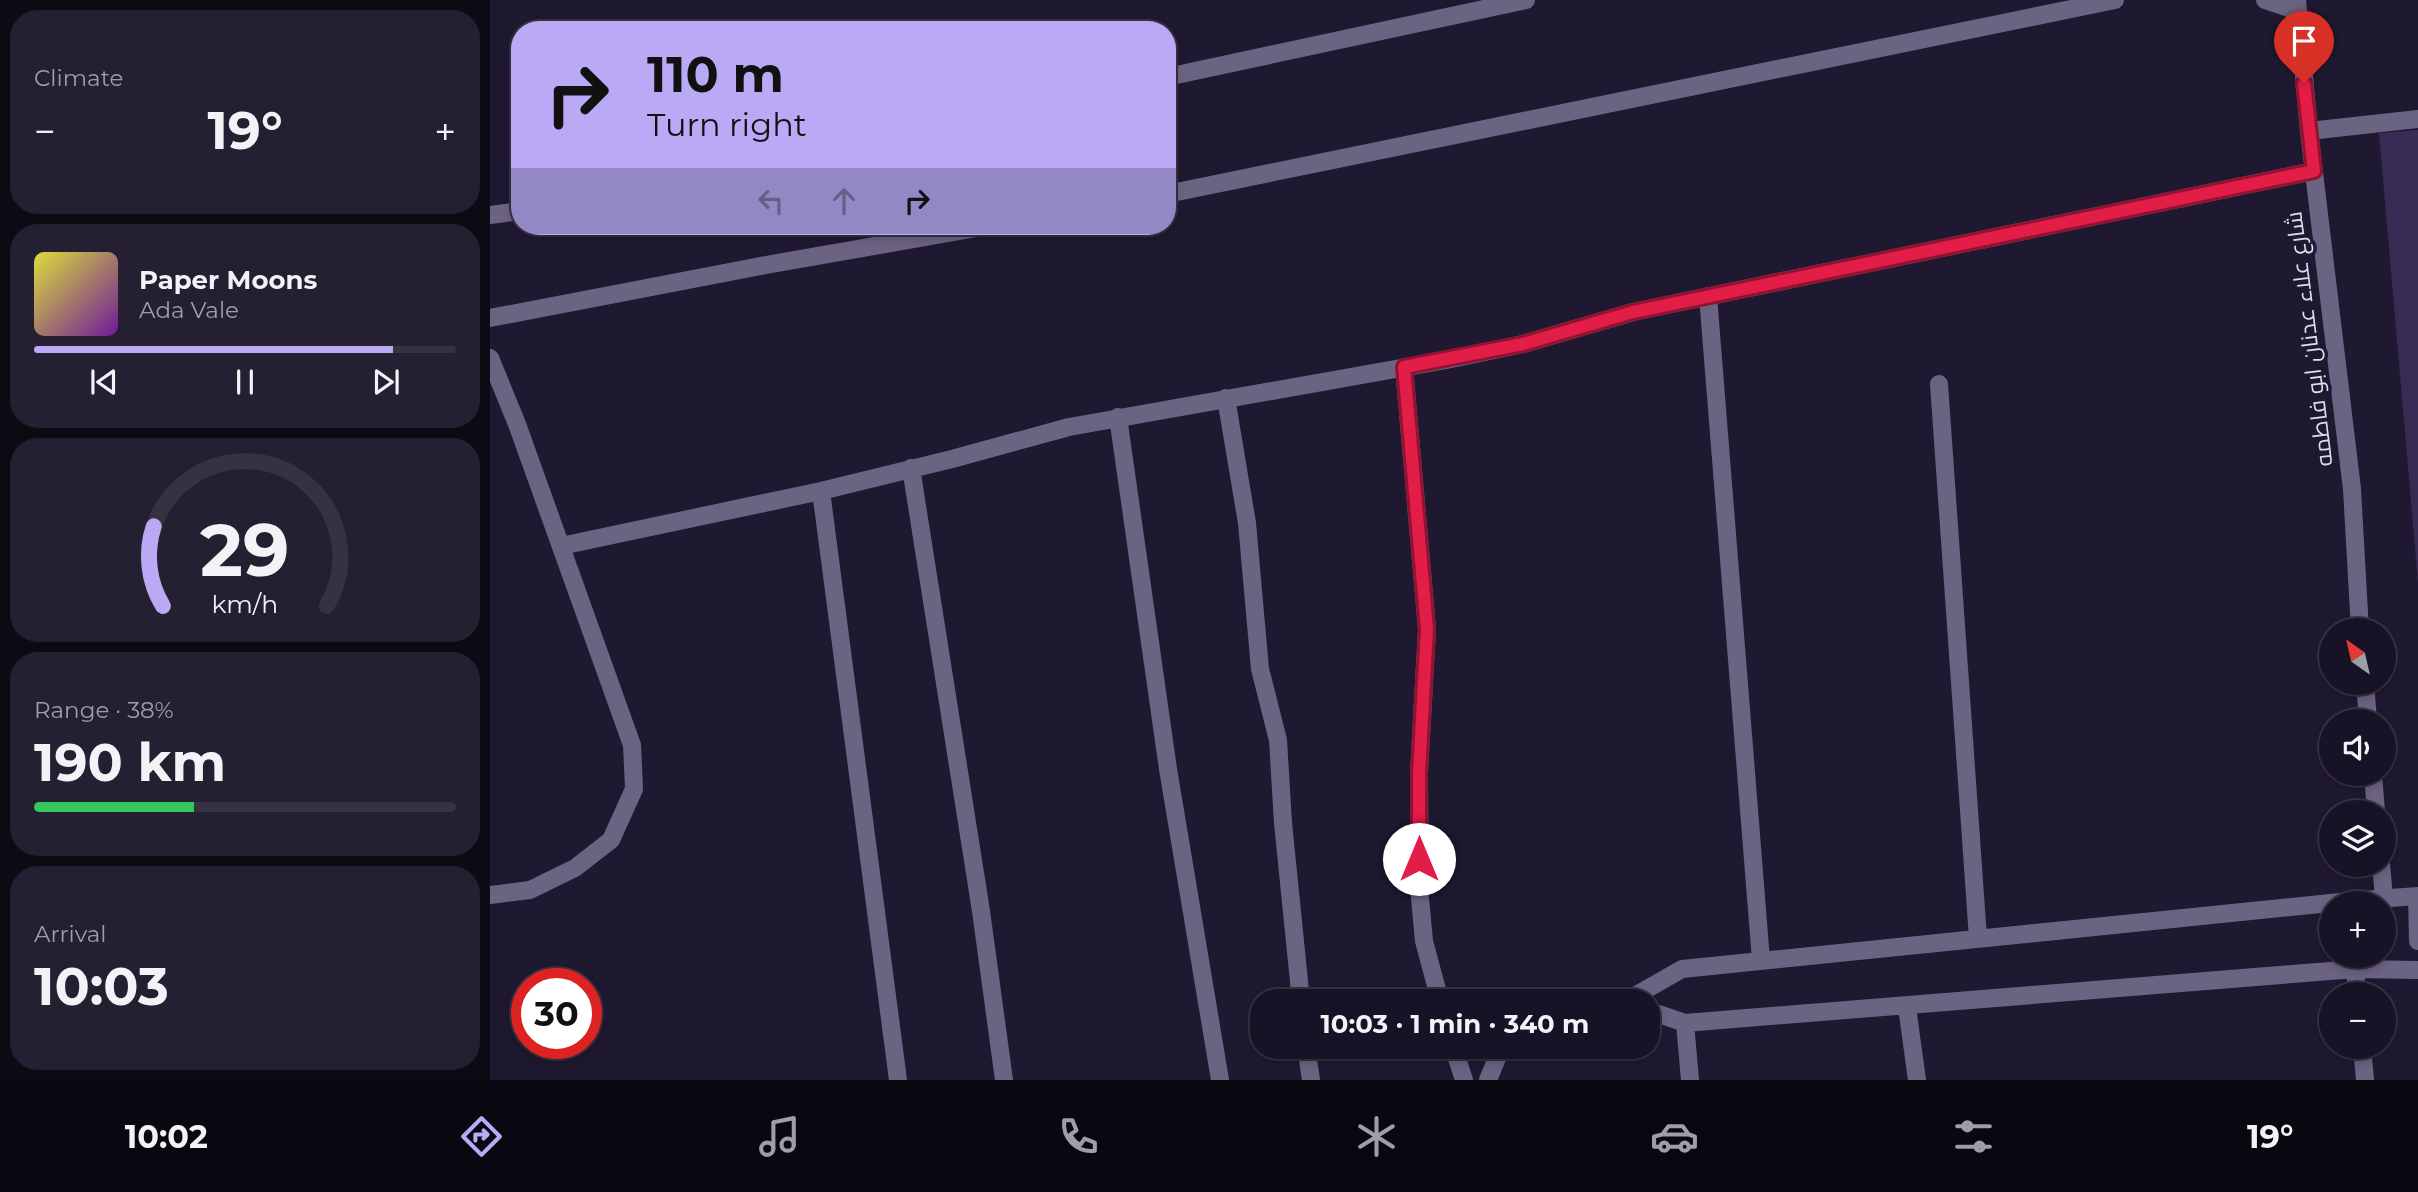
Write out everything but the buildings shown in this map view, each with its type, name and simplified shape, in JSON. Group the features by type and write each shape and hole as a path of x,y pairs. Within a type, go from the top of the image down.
{"street":[{"path":"1176,74 1526,0"},
{"path":"1176,192 2115,0"},
{"path":"2264,0 2297,5"},
{"name":"شارع علاء عدنان ابو فاطمه","path":"2297,5 2309,131 2352,489 2359,618"},
{"path":"2309,131 2418,119"},
{"path":"561,546 821,491 1069,427 1523,344 1619,315 2314,171"},
{"path":"490,215 511,212"},
{"path":"490,318 936,235"},
{"path":"1708,296 1761,960"},
{"path":"490,358 517,424 632,745 634,789 611,840 575,868 530,890 490,895"},
{"path":"1404,367 1427,629 1419,773 1420,898 1424,941 1437,989"},
{"path":"1939,384 1978,938"},
{"path":"1226,398 1247,523 1260,669 1278,740 1283,823 1300,989"},
{"path":"1118,417 1168,769 1220,1080"},
{"path":"911,468 981,911 1004,1080"},
{"path":"821,491 898,1080"},
{"path":"2396,897 2418,896 2418,941"},
{"path":"1646,989 1682,968 2319,905"},
{"path":"1660,1014 1685,1023 1907,1007 2319,966"},
{"path":"2396,967 2418,970"},
{"path":"1907,1007 1917,1080"},
{"path":"1685,1023 1690,1080"},
{"path":"1308,1059 1311,1080"},
{"path":"1457,1059 1464,1080"},
{"path":"1488,1080 1497,1059"},
{"path":"2363,1059 2365,1080"}],"shaded area":[{"path":"2418,130 2418,582 2379,133"}],"route":[{"path":"1419,859 1419,773 1427,629 1404,367 1523,344 1633,312 2314,171 2304,83"}]}
